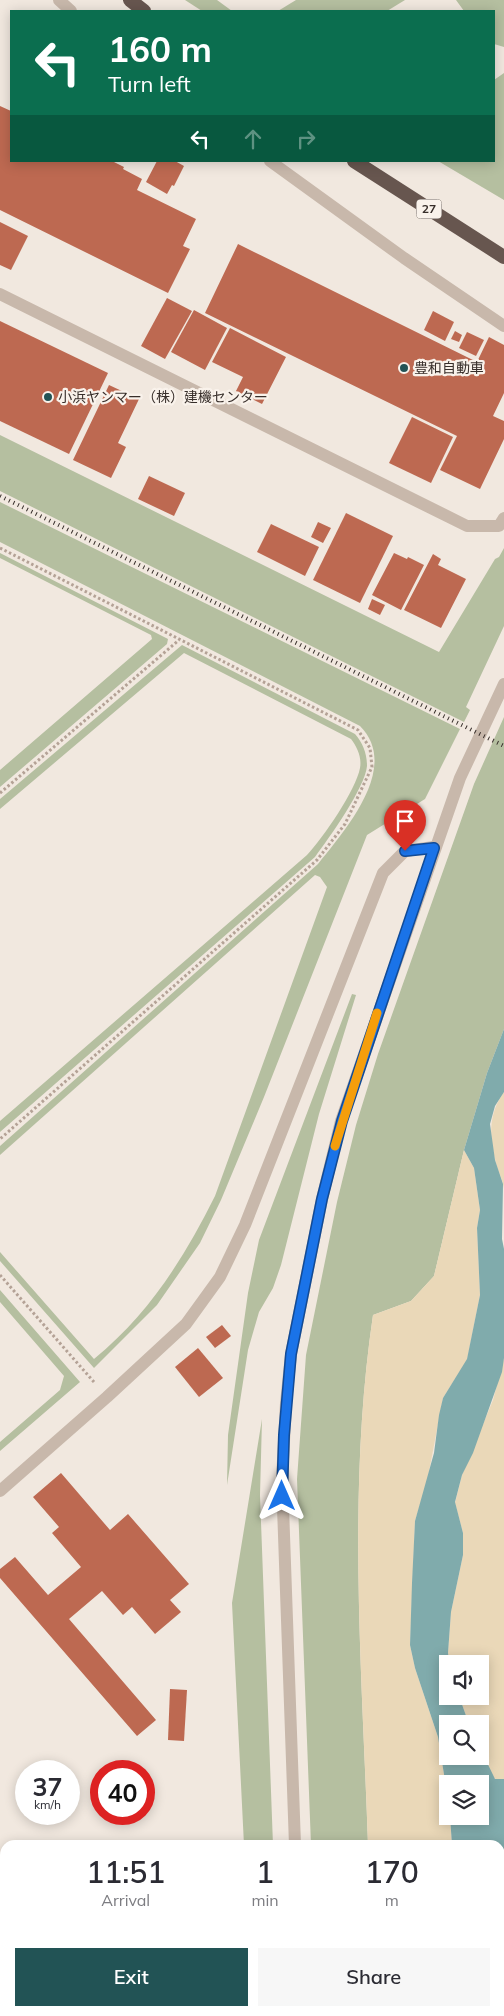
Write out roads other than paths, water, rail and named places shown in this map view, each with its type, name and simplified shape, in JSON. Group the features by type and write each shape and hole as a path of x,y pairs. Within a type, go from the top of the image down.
{"highway":[{"path":"130,0 143,10"},
{"name":"27","path":"356,162 504,257"}],"street":[{"path":"59,0 70,10"},
{"path":"271,162 404,258 504,326"},
{"path":"0,294 467,526 499,526 504,518"},
{"path":"296,1840 282,1488 286,1403 291,1354 322,1199 342,1121 434,848 460,778 504,684"},
{"path":"0,1491 108,1397 186,1324 220,1277 245,1225 384,873 405,851 434,848"}],"water":[{"path":"504,1029 504,1092 495,1106 490,1124 495,1160 503,1184 504,1358 502,1372 473,1453 462,1475 455,1502 463,1533 463,1555 451,1612 448,1655 439,1655 439,1705 462,1705 466,1715 439,1715 439,1743 415,1668 410,1645 412,1583 415,1521 434,1453 443,1398 467,1359 480,1295 477,1228 480,1210 474,1168 464,1150 487,1073"},
{"path":"442,1765 488,1765 495,1779 504,1779 504,1840 452,1840 451,1825 489,1825 489,1775 444,1775"}],"railway":[{"path":"0,496 504,746"}],"place":[{"name":"豊和自動車","path":"404,368"},
{"name":"小浜ヤンマー（株）建機センター","path":"48,397"}]}
